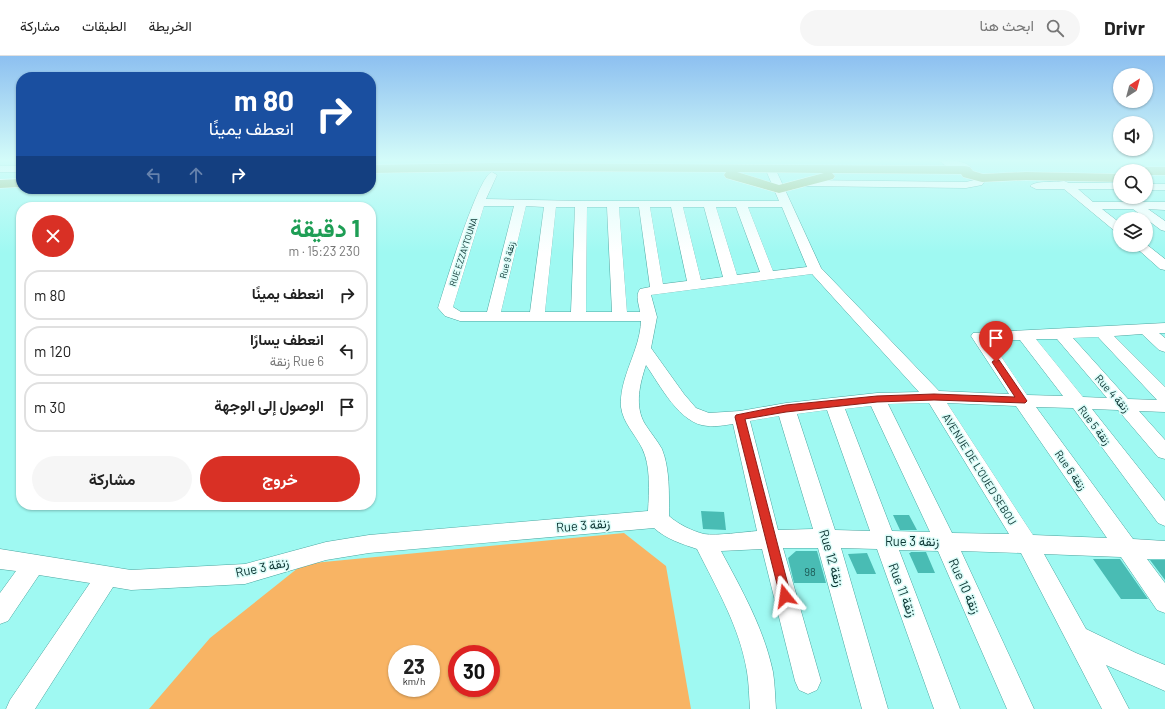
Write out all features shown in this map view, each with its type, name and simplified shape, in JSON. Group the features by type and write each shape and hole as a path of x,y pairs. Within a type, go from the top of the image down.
{"street":[{"name":"RUE EZZAYTOUNA","path":"484,191 479,202 445,308 450,313 460,316 493,316"},
{"path":"479,202 741,205 764,191"},
{"name":"AVENUE DE L'OUED SEBOU","path":"779,191 814,270 934,397 1027,544 1116,709"},
{"path":"1078,191 1090,204 1113,223"},
{"path":"1084,191 1113,213"},
{"name":"Rue 9 زنقة","path":"493,316 521,203"},
{"path":"537,317 550,204"},
{"path":"578,316 581,204"},
{"path":"613,204 620,318"},
{"path":"644,204 657,289"},
{"path":"676,204 695,285"},
{"path":"709,204 732,280"},
{"path":"1090,204 1165,206"},
{"path":"741,205 768,275"},
{"path":"1135,205 1165,227"},
{"path":"1153,245 1165,254"},
{"path":"1148,252 1165,266"},
{"path":"658,519 660,495 652,450 631,413 630,406 631,390 648,328 648,317 644,296 649,290 814,270"},
{"path":"493,316 648,317"},
{"path":"1024,335 1165,328"},
{"path":"1146,329 1165,347"},
{"path":"1101,331 1165,398"},
{"name":"Rue 4 زنقة","path":"1061,334 1165,452"},
{"name":"Rue 6 زنقة","path":"1024,335 979,336 1022,401 1165,602"},
{"name":"Rue 5 زنقة","path":"1024,335 1165,517"},
{"path":"643,348 678,398 690,412 707,420 740,417 786,408 877,399 934,397 1165,406"},
{"name":"Rue 10 زنقة","path":"877,399 945,541 1021,709"},
{"name":"Rue 11 زنقة","path":"834,404 947,709"},
{"name":"Rue 12 زنقة","path":"786,408 826,539 875,709"},
{"path":"740,417 770,539 808,681"},
{"name":"Rue 3 زنقة","path":"0,559 131,580 245,574 326,551 368,544 658,519 667,527 682,535 705,543 770,539 826,539 945,541 1165,550"},
{"path":"705,543 739,609 752,640 760,672 763,709"},
{"path":"0,613 34,564"},
{"path":"19,709 108,576"},
{"path":"1079,638 1126,662 1165,678"}],"shaded area":[{"path":"624,533 666,566 691,709 149,709 210,638 303,564"}],"building":[{"path":"701,511 724,512 726,530 703,529"},
{"path":"893,515 909,515 917,530 900,530"},
{"path":"796,551 817,551 826,583 794,583 788,558"},
{"path":"910,552 926,552 935,573 918,573 909,553 911,553"},
{"path":"867,553 876,574 857,574 848,554"},
{"path":"1093,559 1120,559 1148,599 1121,599"},
{"path":"1150,560 1165,560 1165,580"}],"route":[{"path":"785,596 740,417 786,408 877,399 934,397 1022,401 996,362"}]}
